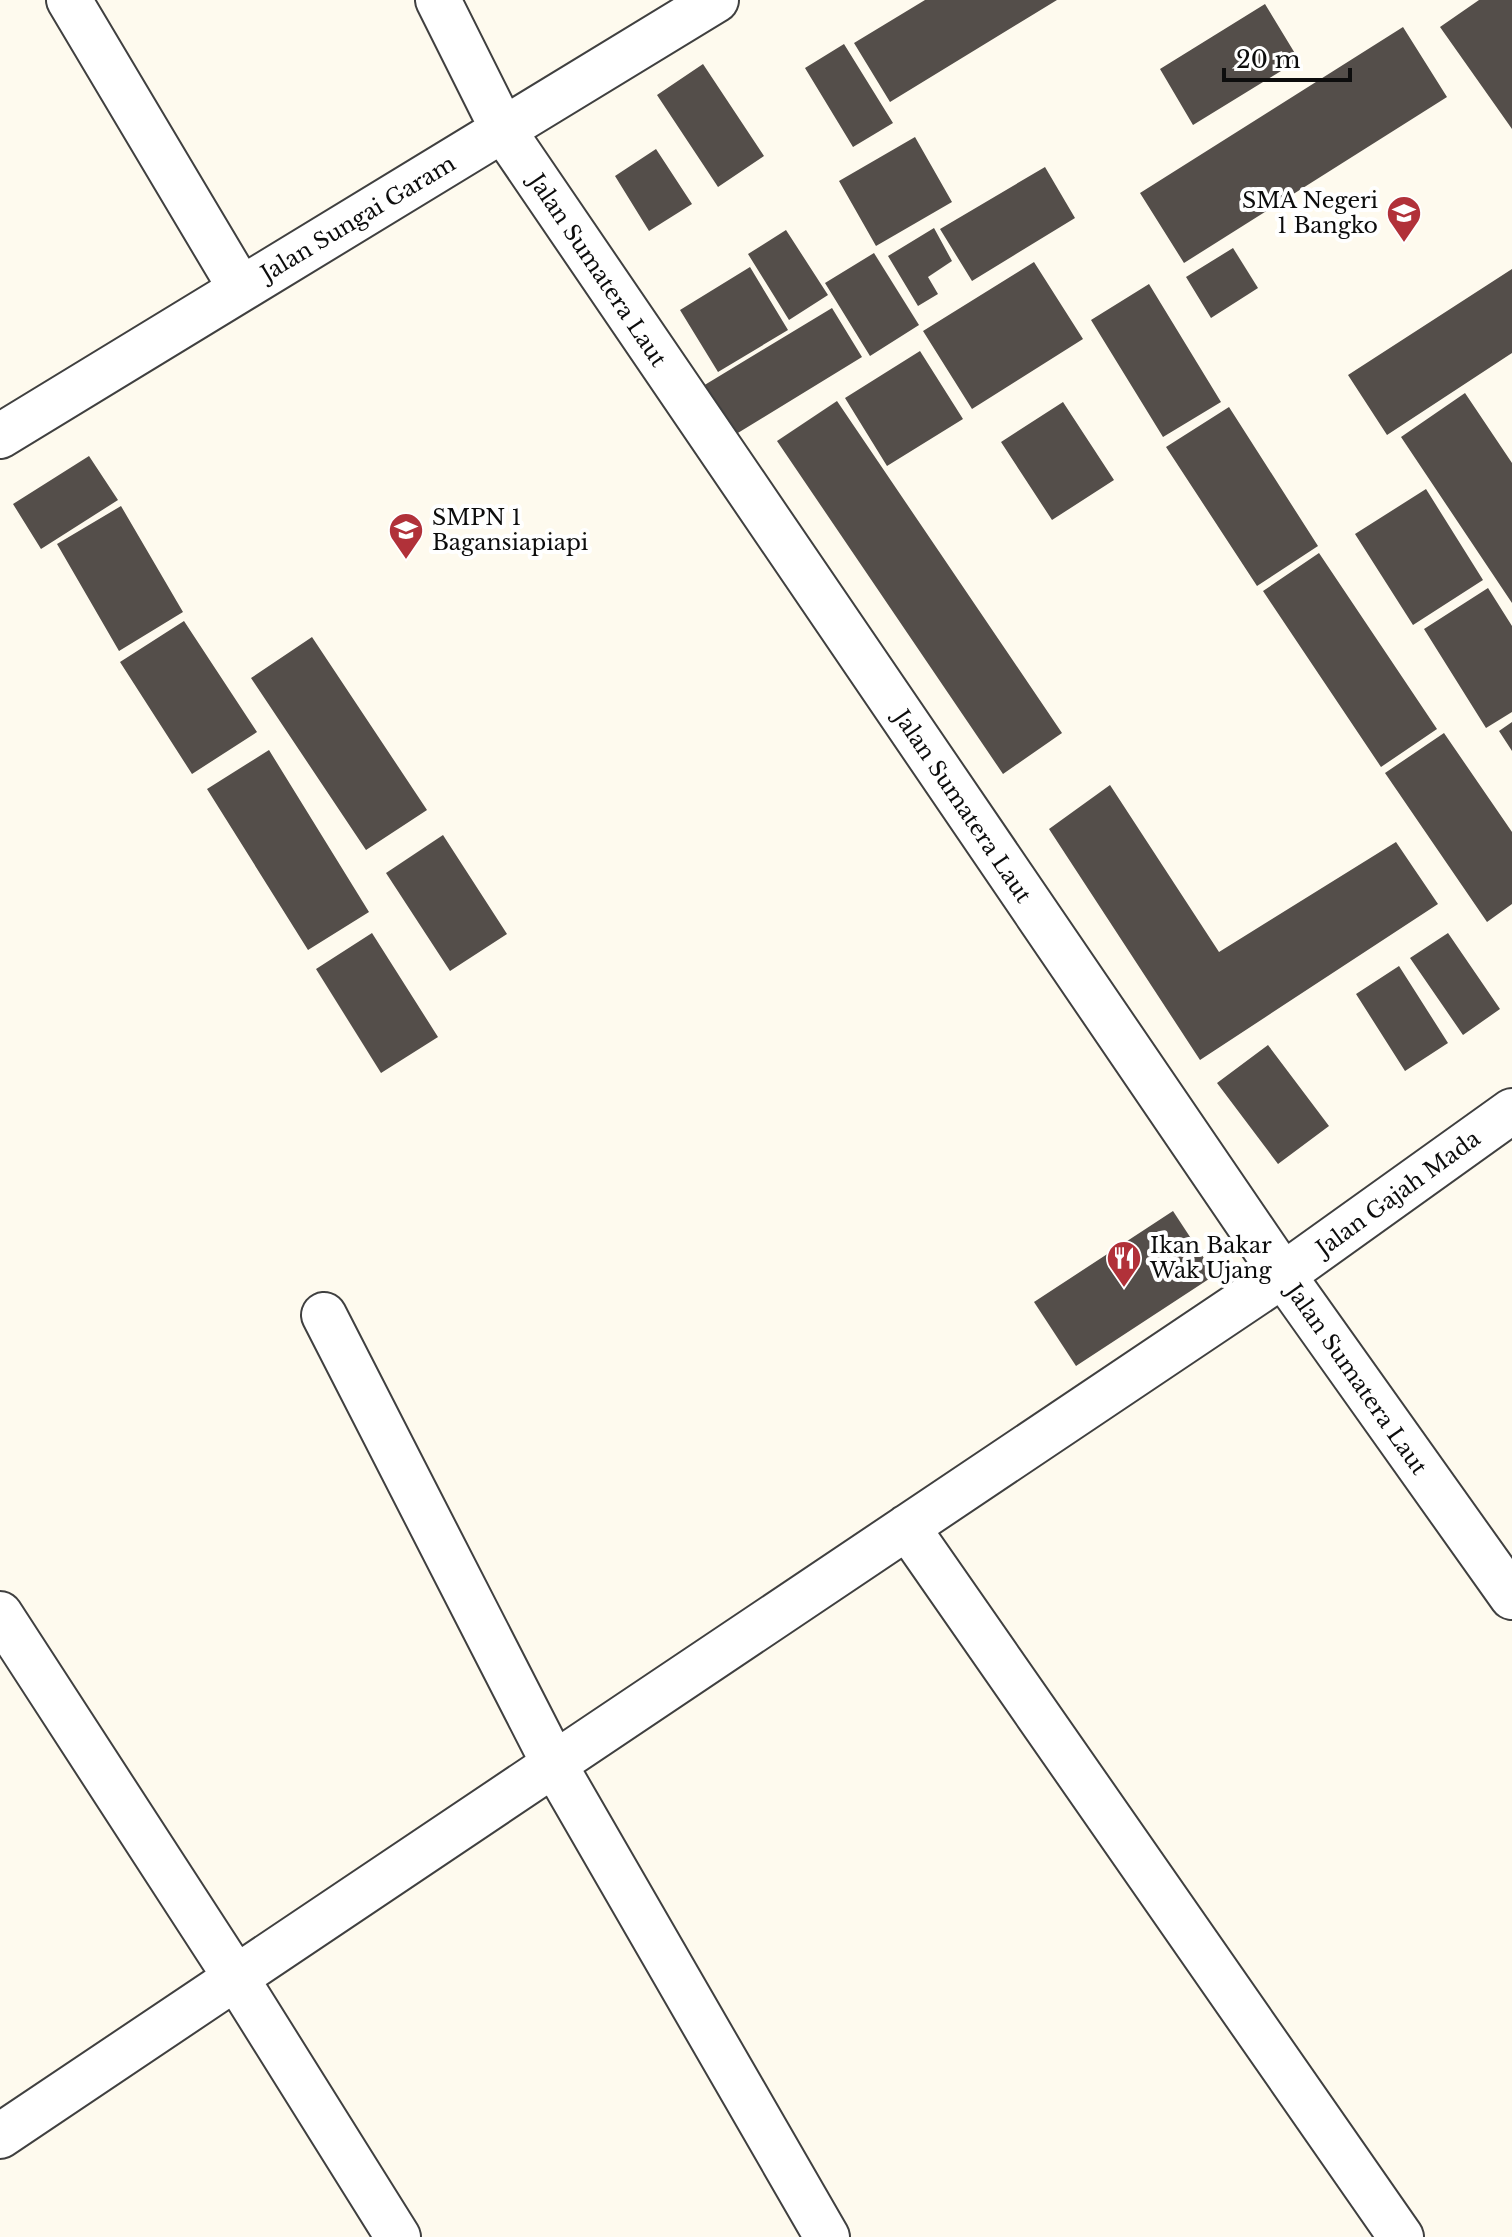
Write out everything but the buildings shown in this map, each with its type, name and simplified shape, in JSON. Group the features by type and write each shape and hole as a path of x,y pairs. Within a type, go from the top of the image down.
{"street":[{"path":"69,0 241,289"},
{"name":"Jalan Sumatera Laut","path":"438,0 503,130 1283,1275 1512,1597"},
{"name":"Jalan Sungai Garam","path":"0,436 716,0"},
{"name":"Jalan Gajah Mada","path":"0,2136 1283,1275 1512,1111"},
{"path":"324,1315 554,1764 827,2237"},
{"path":"907,1527 1401,2237"},
{"path":"0,1614 236,1978 398,2237"}],"place":[{"name":"SMA Negeri 1 Bangko","path":"1404,244"},
{"name":"SMPN 1 Bagansiapiapi","path":"406,561"},
{"name":"Ikan Bakar Wak Ujang","path":"1124,1289"}]}
